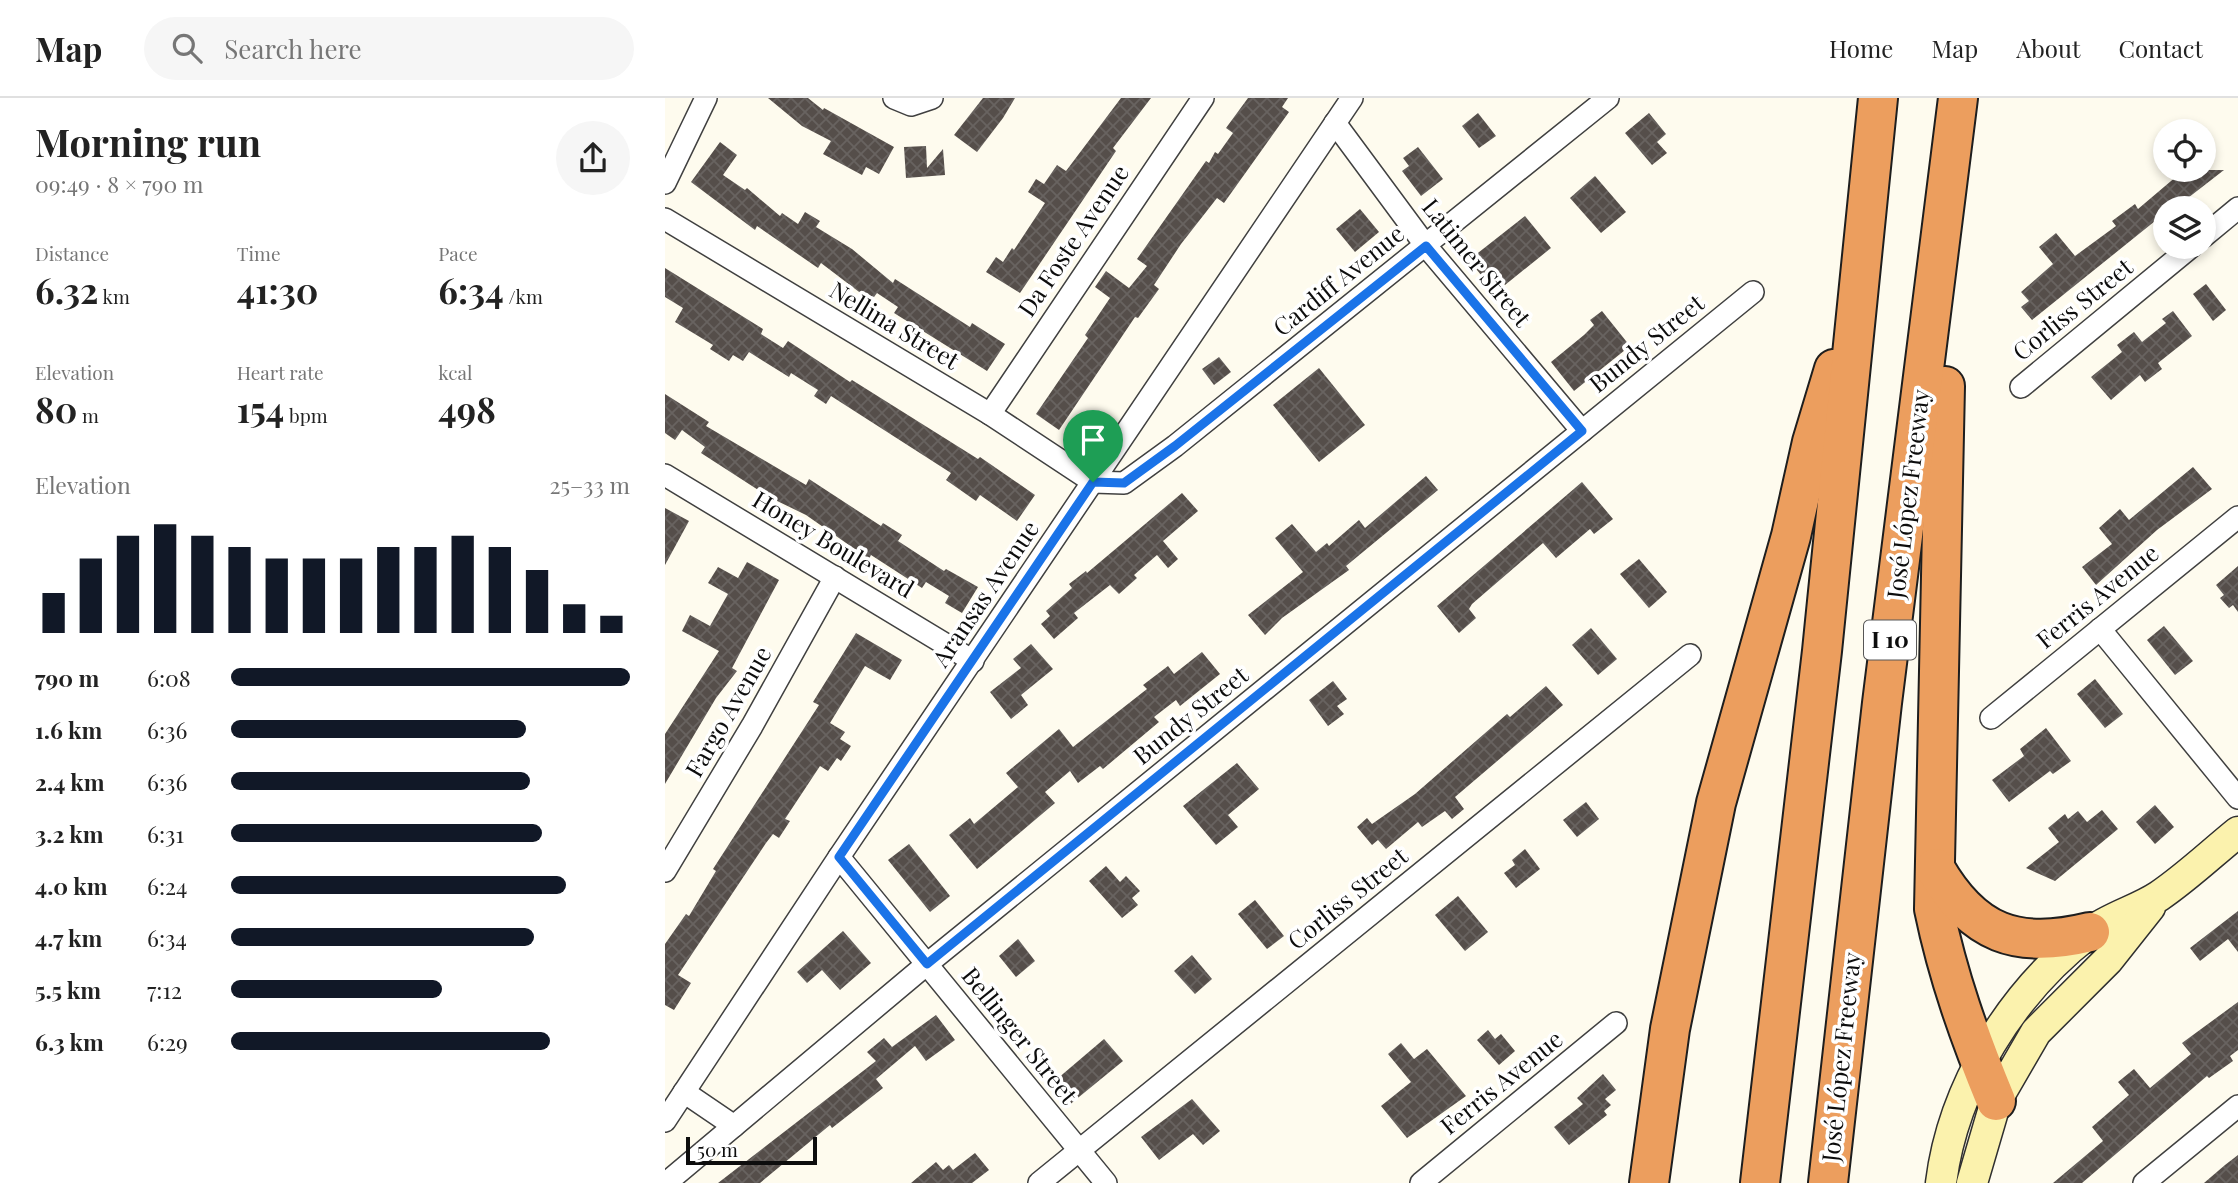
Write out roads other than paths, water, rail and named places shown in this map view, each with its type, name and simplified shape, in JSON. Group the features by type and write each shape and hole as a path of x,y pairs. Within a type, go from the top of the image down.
{"highway":[{"path":"1760,1183 1821,660 1878,98"},
{"path":"1956,115 1941,476 1940,742 1934,909 1944,957 1963,1021 1996,1101"},
{"name":"José López Freeway","path":"1828,1183 1882,703 1956,115"},
{"path":"1649,1183 1670,1029 1716,803 1791,536 1812,442 1860,280"},
{"path":"1935,868 1966,911 1981,924 2004,934 2058,940 2090,932"}],"main road":[{"path":"1941,1183 1950,1140 1980,1062 2020,1002 2090,932 2159,896 2238,832"},
{"path":"1972,1183 1996,1101 2036,1032 2108,960 2159,896"}],"street":[{"path":"665,183 706,98"},
{"path":"894,98 911,105 932,98"},
{"name":"Da Foste Avenue","path":"990,414 1203,98"},
{"name":"Aransas Avenue","path":"665,1121 839,857 1352,98"},
{"name":"Cardiff Avenue","path":"1093,482 1124,483 1175,446 1608,98"},
{"name":"Latimer Street","path":"1335,123 1426,246 1582,431"},
{"path":"2216,226 2238,208"},
{"name":"Nellina Street","path":"665,219 990,414 1093,482"},
{"name":"Corliss Street","path":"2021,387 2176,259"},
{"name":"Bundy Street","path":"666,1183 927,964 1753,292"},
{"name":"Honey Boulevard","path":"665,475 973,661"},
{"name":"Ferris Avenue","path":"1991,718 2238,517"},
{"name":"Fargo Avenue","path":"665,871 752,726 835,577"},
{"path":"2100,629 2238,798"},
{"name":"Corliss Street","path":"1039,1183 1690,655"},
{"name":"Bellinger Street","path":"839,857 1106,1183"},
{"name":"Ferris Avenue","path":"1421,1183 1616,1023"},
{"path":"684,1092 734,1126"},
{"path":"2144,1183 2238,1106"}]}
